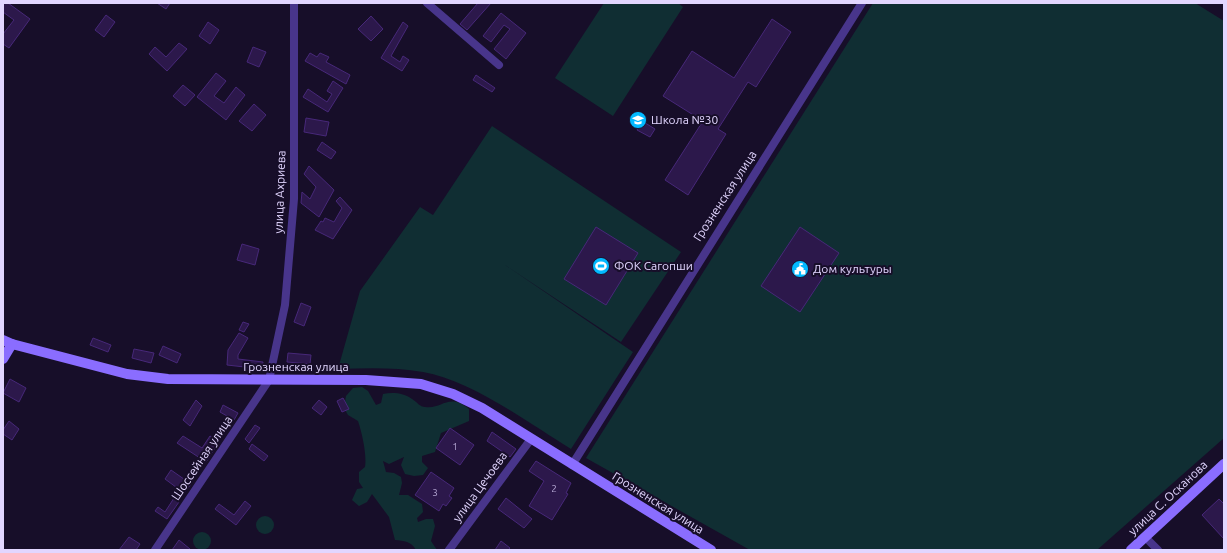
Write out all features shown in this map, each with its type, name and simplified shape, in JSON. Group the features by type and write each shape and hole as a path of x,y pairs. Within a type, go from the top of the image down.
{"street":[{"name":"улица Ахриева","path":"269,380 285,305 294,199 294,3"},
{"path":"427,3 499,65"},
{"name":"Грозненская улица","path":"572,465 862,3"},
{"name":"Грозненская улица","path":"8,342 127,374 168,379 366,380 421,384 453,394 482,408 710,550"},
{"path":"3,359 8,342"},
{"name":"Шоссейная улица","path":"155,550 269,380"},
{"name":"улица Цечоева","path":"449,550 531,439"},
{"name":"улица С. Осканова","path":"1131,550 1224,464"},
{"path":"1145,537 1158,550"}],"green space":[{"path":"604,3 678,3 683,7 613,116 555,78"},
{"path":"873,3 1195,3 1224,21 1224,438 1097,550 750,550 586,458"},
{"path":"492,126 681,252 621,342 505,265 633,352 571,449 480,393 441,377 423,372 402,369 338,369 360,291 420,207 433,215"},
{"path":"362,387 368,391 376,405 381,403 383,394 394,393 409,397 423,407 456,402 469,409 469,421 441,433 435,452 422,456 422,462 428,468 423,475 414,476 405,474 401,465 404,457 389,464 383,461 386,472 394,473 401,477 402,483 399,495 408,495 422,504 423,512 417,518 418,522 426,519 433,519 435,526 431,541 437,550 416,550 410,543 395,540 389,517 372,494 367,502 359,506 352,500 357,489 363,488 359,482 359,472 365,467 365,450 358,421 348,415 344,408 346,396 353,388"},
{"path":"265,516 271,519 274,525 271,531 265,534 259,531 256,525 259,519"},
{"path":"202,532 208,535 211,541 208,547 202,550 196,547 193,541 196,535"}],"building":[{"path":"3,3 8,3 30,19 9,48 3,44 3,34 14,20 3,12"},
{"path":"157,3 170,3 166,9"},
{"path":"478,3 491,3 467,30 460,24"},
{"path":"501,13 526,33 506,59 494,49 510,29 504,25 491,42 483,36"},
{"path":"106,15 115,22 104,37 95,30"},
{"path":"371,16 383,29 371,41 358,29"},
{"path":"772,19 791,32 756,87 748,82 718,129 726,134 688,195 665,180 703,121 663,96 692,51 734,78"},
{"path":"208,22 219,30 210,44 199,36"},
{"path":"403,22 408,26 391,56 400,62 403,56 409,60 402,71 381,58"},
{"path":"179,43 187,49 167,71 149,54 155,47 166,57"},
{"path":"253,47 266,52 259,67 247,62"},
{"path":"310,53 317,57 320,53 329,57 326,62 350,75 346,84 305,61"},
{"path":"216,73 226,81 214,96 224,103 236,87 245,95 226,120 197,97"},
{"path":"476,75 495,88 492,92 473,80"},
{"path":"333,81 343,88 328,112 303,97 308,89 327,102 332,94 327,91"},
{"path":"183,85 195,95 185,106 173,96"},
{"path":"254,104 266,115 252,131 239,121"},
{"path":"306,118 329,122 326,136 304,132"},
{"path":"642,121 655,129 650,137 637,130"},
{"path":"322,142 336,152 331,159 317,150"},
{"path":"309,166 334,190 319,217 301,203 302,192 310,199 316,187 304,174"},
{"path":"340,197 352,210 333,239 315,230 325,218 334,222 342,208 336,201"},
{"name":"ФОК Сагопши","path":"596,227 638,253 606,305 564,279"},
{"name":"Дом культуры","path":"800,227 839,253 800,312 761,286"},
{"path":"242,244 259,249 255,265 237,260"},
{"path":"301,303 311,307 304,326 294,322"},
{"path":"243,322 249,324 244,332 239,330"},
{"path":"239,333 248,338 238,355 238,359 263,362 262,369 227,365 228,350"},
{"path":"93,338 111,345 108,352 90,345"},
{"path":"163,346 181,354 177,363 159,355"},
{"path":"134,349 154,353 151,363 132,358"},
{"path":"288,353 311,355 310,364 287,362"},
{"path":"10,379 26,388 19,402 3,393"},
{"path":"343,398 349,409 342,412 337,401"},
{"path":"196,400 202,406 190,426 183,420"},
{"path":"319,400 327,407 321,415 312,408"},
{"path":"223,405 238,413 234,420 220,412"},
{"path":"9,421 19,429 12,440 3,434 3,430"},
{"path":"255,425 260,428 249,443 245,439"},
{"path":"450,428 474,445 460,465 436,448"},
{"path":"492,432 516,449 510,457 487,441"},
{"path":"183,436 202,448 210,436 219,442 206,462 177,443"},
{"path":"252,444 268,456 264,461 249,449"},
{"path":"536,461 571,483 566,493 568,494 552,520 529,506 544,481 529,471"},
{"path":"171,470 191,484 184,493 165,479"},
{"path":"431,472 454,488 449,496 452,498 446,506 443,504 439,511 415,495"},
{"path":"174,498 179,502 167,519 155,511 158,507 165,512"},
{"path":"506,498 532,519 524,528 498,509"},
{"path":"1219,499 1224,504 1224,539 1202,515"},
{"path":"245,501 251,506 236,525 215,509 219,504 234,515"},
{"path":"129,537 140,544 136,550 119,550"},
{"path":"179,540 190,549 190,550 172,550"},
{"path":"501,541 510,548 508,550 495,550"}],"place":[{"name":"Школа №30","path":"638,120"},
{"name":"ФОК Сагопши","path":"601,266"},
{"name":"Дом культуры","path":"800,269"}]}
